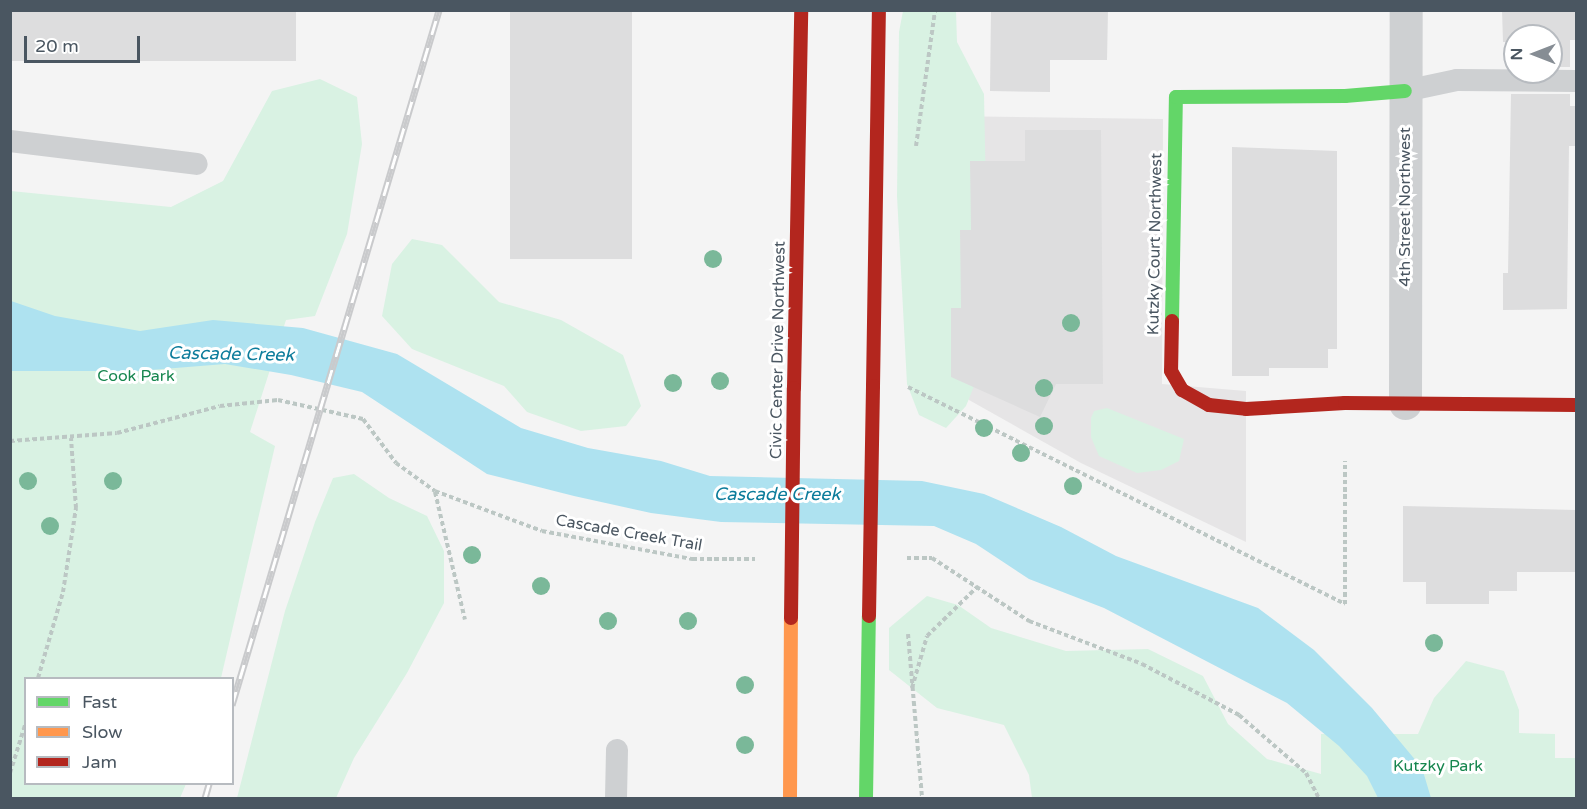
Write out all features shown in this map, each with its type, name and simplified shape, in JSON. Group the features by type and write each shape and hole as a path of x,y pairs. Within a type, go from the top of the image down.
{"main road":[{"name":"Civic Center Drive Northwest","path":"790,798 801,10"},
{"path":"866,798 879,10"},
{"name":"Kutzky Court Northwest","path":"1405,91 1345,96 1176,97 1169,326 1170,371 1182,390 1209,405 1246,409 1405,403"},
{"path":"1405,403 1576,405"}],"street":[{"name":"4th Street Northwest","path":"1405,403 1406,10"}],"lane":[{"path":"1405,91 1457,80 1576,81"},
{"path":"10,141 197,164"},
{"path":"616,798 617,750"}],"path":[{"path":"916,155 935,10"},
{"path":"907,374 906,386 1345,604 1345,461"},
{"name":"Cascade Creek Trail","path":"10,441 117,433 220,406 278,400 363,419 396,463 435,491 542,531 692,559 764,559"},
{"path":"38,677 63,592 76,508 71,438"},
{"path":"435,491 465,620"},
{"path":"896,558 932,558 1029,621 1142,664 1239,716 1306,773 1319,798"},
{"path":"911,691 927,636 978,586"},
{"path":"908,621 911,691 922,798"},
{"path":"10,773 24,728"}],"shaded area":[{"path":"946,116 1163,119 1162,384 1246,391 1246,542 1081,463 969,400 944,375"}],"green space":[{"path":"903,11 956,11 957,42 984,94 989,349 966,406 946,428 919,415 907,384 897,196 899,32"},
{"name":"Cook Park","path":"320,79 357,97 362,144 347,234 315,316 286,320 250,432 275,446 221,677 24,677 24,785 186,785 180,798 11,798 11,191 171,207 223,181 272,91"},
{"path":"412,239 442,245 499,302 561,320 623,355 641,406 626,426 581,431 527,412 504,386 412,349 382,316 392,264"},
{"path":"1107,408 1184,439 1179,461 1161,470 1137,473 1099,456 1091,437 1091,418 1094,411"},
{"path":"354,474 389,498 427,516 444,551 444,603 407,673 354,758 336,798 237,798 285,611 315,522 333,478"},
{"name":"Kutzky Park","path":"927,596 958,605 991,628 1066,651 1148,649 1203,676 1228,724 1267,759 1321,774 1321,734 1418,734 1434,698 1466,661 1504,671 1519,710 1519,733 1555,734 1555,758 1576,758 1576,798 1032,798 1029,775 1004,725 937,708 889,670 889,628"}],"water":[{"name":"Cascade Creek","path":"11,301 55,316 140,331 213,320 303,328 397,354 521,428 588,448 661,461 710,476 922,481 984,494 1061,527 1116,556 1258,608 1314,650 1372,708 1422,768 1431,798 1378,798 1367,776 1339,746 1287,703 1104,608 1029,579 976,544 934,526 721,522 651,513 574,496 487,474 362,392 291,375 225,364 138,371 11,371"}],"building":[{"path":"10,10 296,10 296,61 10,61"},
{"path":"510,10 632,10 632,259 510,259"},
{"path":"991,10 1108,10 1107,60 1050,60 1050,92 990,91"},
{"path":"1502,10 1576,10 1576,40 1570,40 1570,67 1563,67 1563,24 1503,24 1503,42"},
{"path":"1511,94 1570,94 1570,106 1576,106 1576,146 1569,146 1567,309 1503,310 1503,273 1508,273"},
{"path":"1025,130 1101,130 1103,384 1056,384 1040,417 951,377 951,308 961,308 960,230 971,230 970,161 1025,161"},
{"path":"1232,147 1337,151 1337,349 1328,349 1328,368 1269,368 1269,376 1232,376"},
{"path":"1403,506 1576,510 1576,572 1517,572 1517,591 1489,591 1489,604 1426,604 1426,582 1403,582"}],"railway":[{"path":"234,698 439,10"},
{"path":"205,798 209,785"}],"traffic: fast":[{"path":"1172,321 1176,97 1345,96 1405,91"},
{"path":"866,798 869,616"}],"traffic: slow":[{"path":"790,798 791,618"}],"traffic: jam":[{"path":"794,388 801,10"},
{"path":"873,386 879,10"},
{"path":"1172,321 1171,371 1182,390 1209,405 1246,409 1345,403 1576,405"},
{"path":"869,616 873,386"},
{"path":"791,618 794,388"}]}
